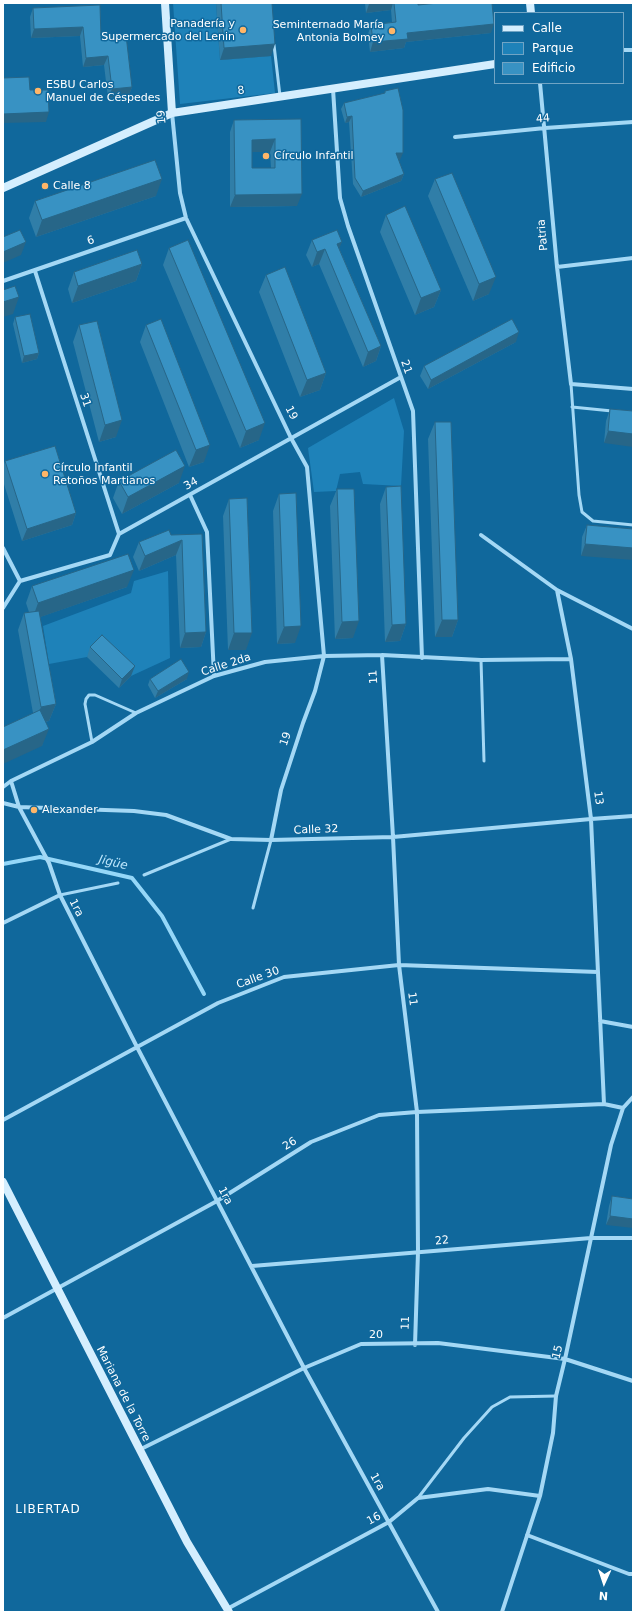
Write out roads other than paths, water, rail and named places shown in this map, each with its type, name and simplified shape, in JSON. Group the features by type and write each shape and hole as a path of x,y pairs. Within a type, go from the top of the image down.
{"street":[{"name":"19","path":"165,3 172,113 180,193 186,218 290,438 307,467 324,656 315,691 281,790 271,840"},
{"name":"8","path":"3,188 172,113 494,64"},
{"name":"Patria","path":"540,84 557,268 571,384"},
{"name":"21","path":"333,88 340,198 348,226 413,412 422,658"},
{"name":"44","path":"455,137 545,128 633,122"},
{"name":"6","path":"3,282 186,218"},
{"path":"557,268 633,258"},
{"name":"31","path":"35,271 119,534"},
{"name":"34","path":"119,534 400,377"},
{"path":"571,384 633,390"},
{"path":"190,495 207,532 214,676"},
{"path":"3,608 20,581 110,555 119,534"},
{"path":"481,536 558,590 633,629"},
{"path":"3,548 20,581"},
{"name":"13","path":"558,590 571,659 591,819 604,1104"},
{"name":"Calle 2da","path":"3,787 92,742 136,713 214,676 265,662 324,656 382,655 481,660"},
{"name":"11","path":"382,655 393,837 398,965 417,1112 418,1252 415,1345"},
{"path":"481,660 571,659"},
{"name":"1ra","path":"11,782 19,807 49,863 60,895 137,1047 304,1368 438,1612"},
{"name":"Calle 32","path":"3,803 19,807 134,811 166,816 231,839 271,840 393,837 633,816"},
{"path":"3,923 60,895"},
{"name":"Calle 30","path":"3,1120 218,1003 284,977 398,965 598,972"},
{"path":"600,1021 633,1026"},
{"name":"15","path":"502,1612 540,1496 553,1433 556,1396 611,1145 623,1108 633,1097"},
{"name":"26","path":"3,1318 217,1201 311,1142 379,1115 604,1104 623,1108"},
{"name":"Mariana de la Torre","path":"3,1182 56,1289 187,1542 228,1611"},
{"name":"22","path":"252,1266 591,1238 633,1238"},
{"name":"20","path":"139,1450 304,1368 361,1344 415,1345 438,1343 565,1359 633,1381"},
{"path":"418,1498 488,1489 540,1496"},
{"name":"16","path":"228,1611 389,1522 418,1498"},
{"path":"527,1535 629,1574 633,1574"}],"lane":[{"path":"273,42 280,96"},
{"path":"571,384 579,495 582,512 593,521 633,525"},
{"path":"572,407 618,412"},
{"path":"481,660 484,761"},
{"path":"92,742 85,704 89,695 95,695 136,713"},
{"path":"144,875 231,839"},
{"path":"253,908 271,840"},
{"path":"60,895 118,883"},
{"path":"418,1498 464,1438 492,1407 510,1397 556,1396"}],"waterway":[{"name":"Jigüe","path":"3,864 40,857 132,878 162,916 204,994"}],"place":[{"name":"Panadería y Supermercado del Lenin","path":"243,30"},
{"name":"Seminternado María Antonia Bolmey","path":"392,31"},
{"name":"ESBU Carlos Manuel de Céspedes","path":"38,91"},
{"name":"Círculo Infantil","path":"266,156"},
{"name":"Calle 8","path":"45,186"},
{"name":"Círculo Infantil Retoños Martianos","path":"45,474"},
{"name":"Alexander","path":"34,810"}],"district":[{"name":"LIBERTAD","path":"48,1510"}]}
